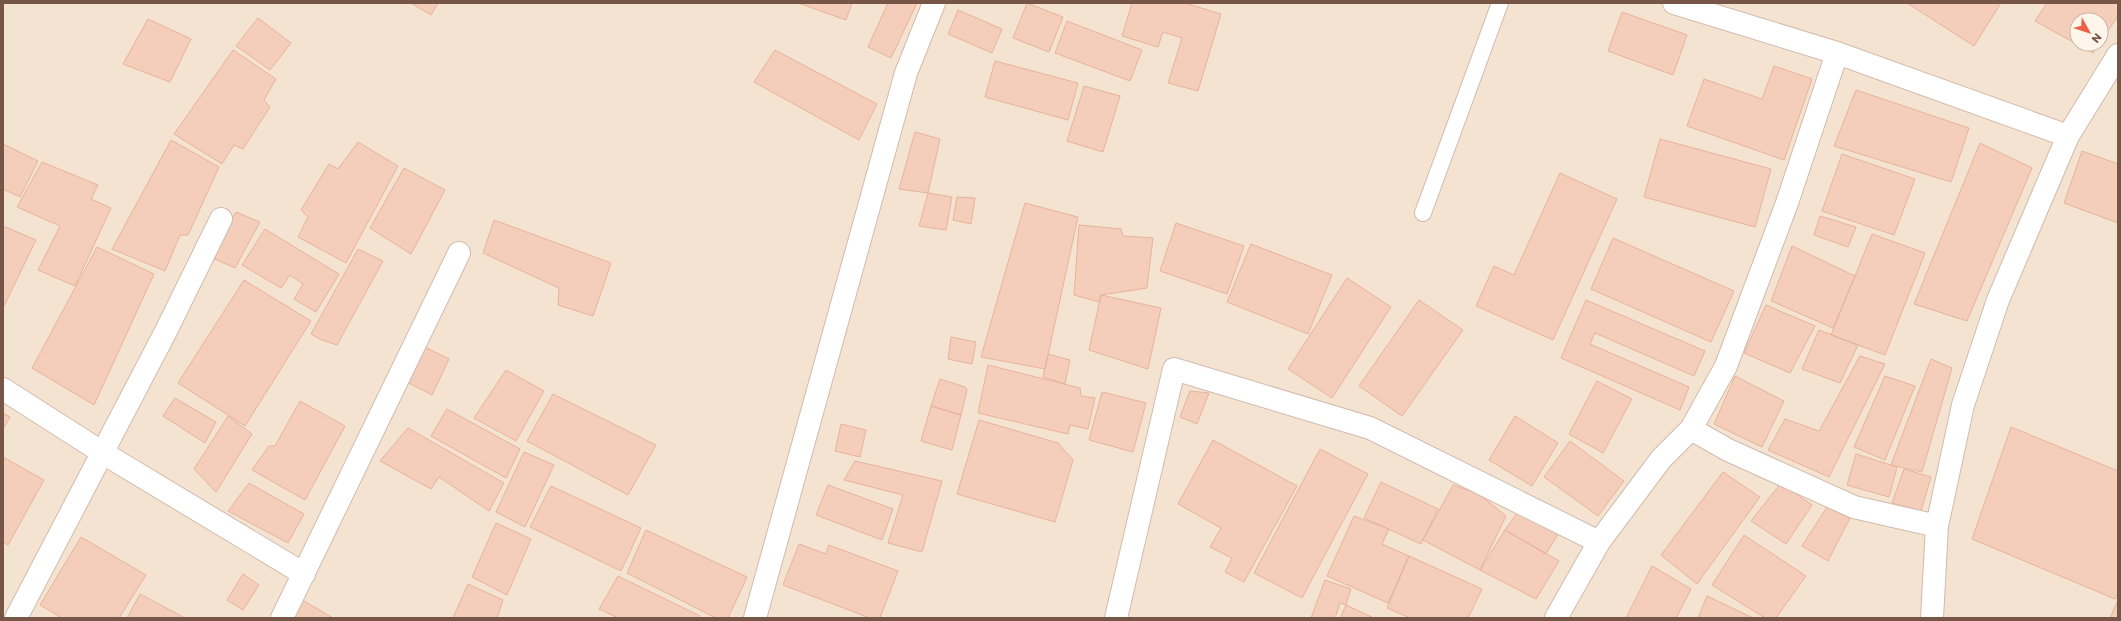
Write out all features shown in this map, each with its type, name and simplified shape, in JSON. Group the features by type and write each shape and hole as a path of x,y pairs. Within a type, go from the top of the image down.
{"street":[{"path":"755,618 906,73 934,3"},
{"path":"1674,3 1837,53 2068,136"},
{"path":"1556,618 1599,542 1661,459 1691,429 1726,366 1787,203 1837,53"},
{"path":"1932,618 1937,526 1963,405 1998,300 2068,136 2118,55"},
{"path":"16,618 103,453 221,219"},
{"path":"282,618 459,253"},
{"path":"1116,618 1174,369 1370,428 1599,542"},
{"path":"3,389 103,453 304,574"},
{"path":"1691,429 1728,450 1854,507 1937,526"}],"lane":[{"path":"1423,214 1440,171 1500,3"}],"shaded area":[{"path":"3,3 2118,3 2118,618 3,618"}],"building":[{"path":"411,3 438,3 431,15"},
{"path":"798,3 852,3 846,20"},
{"path":"888,3 917,3 891,58 868,47"},
{"path":"1027,3 1063,17 1049,52 1013,38"},
{"path":"1132,3 1185,3 1221,14 1198,91 1168,83 1182,38 1163,32 1158,47 1122,36"},
{"path":"1907,3 2001,3 1974,46"},
{"path":"2047,3 2118,3 2118,16 2109,29 2109,12 2069,12 2069,40 2035,21"},
{"path":"958,10 1002,29 992,53 948,34"},
{"path":"1622,12 1687,35 1673,75 1608,51"},
{"path":"258,18 291,43 270,70 236,46"},
{"path":"148,19 191,39 170,82 123,64"},
{"path":"1067,21 1142,50 1130,81 1055,53"},
{"path":"233,50 276,79 264,100 270,107 243,149 234,145 222,164 174,134"},
{"path":"775,50 877,104 859,140 754,82"},
{"path":"995,61 1078,83 1068,120 985,97"},
{"path":"1774,66 1812,79 1784,160 1687,126 1704,79 1762,99"},
{"path":"1084,86 1120,96 1103,152 1067,141"},
{"path":"1856,90 1969,128 1951,182 1834,146"},
{"path":"915,132 940,139 928,193 899,189"},
{"path":"1660,139 1771,169 1755,227 1644,197"},
{"path":"171,140 219,167 188,235 180,235 165,271 112,249"},
{"path":"358,142 398,166 346,263 298,237 308,217 301,210 329,164 338,169"},
{"path":"1980,143 2032,168 1967,321 1914,304"},
{"path":"3,144 38,161 20,197 3,189"},
{"path":"2082,151 2118,164 2118,223 2064,203"},
{"path":"1842,154 1915,179 1894,235 1822,211"},
{"path":"42,162 98,185 91,199 111,208 75,286 38,270 60,226 17,207"},
{"path":"404,168 445,190 411,254 370,228"},
{"path":"1560,173 1617,199 1553,340 1476,306 1494,266 1514,275"},
{"path":"928,193 952,197 946,230 919,226"},
{"path":"957,197 975,198 971,224 953,220"},
{"path":"1025,203 1078,217 1045,369 981,357"},
{"path":"236,212 260,222 235,268 210,257"},
{"path":"1820,216 1856,227 1848,247 1814,235"},
{"path":"494,220 611,263 593,316 558,305 559,288 483,253"},
{"path":"1176,223 1244,246 1227,294 1160,271"},
{"path":"1079,225 1121,229 1123,236 1153,238 1147,288 1101,295 1099,302 1074,295"},
{"path":"3,226 36,240 3,308"},
{"path":"265,229 339,274 316,312 294,299 303,284 290,275 281,288 242,265"},
{"path":"1872,234 1925,253 1885,355 1831,335"},
{"path":"1613,238 1734,291 1711,342 1591,289"},
{"path":"1251,244 1332,275 1308,334 1227,302"},
{"path":"1792,246 1855,276 1833,328 1771,301"},
{"path":"97,247 154,274 94,405 32,368"},
{"path":"358,249 383,261 337,345 322,340 311,334"},
{"path":"1347,278 1391,307 1332,398 1288,369"},
{"path":"244,280 311,321 245,426 178,383"},
{"path":"1101,295 1161,308 1148,369 1089,350"},
{"path":"1419,300 1463,330 1402,416 1359,386"},
{"path":"1586,300 1705,351 1694,376 1595,333 1590,344 1689,387 1680,410 1561,358"},
{"path":"1766,305 1815,326 1790,373 1744,353"},
{"path":"1819,330 1858,345 1840,383 1802,369"},
{"path":"951,337 976,342 972,364 948,359"},
{"path":"425,347 449,359 432,395 407,382"},
{"path":"1048,354 1070,360 1065,384 1043,377"},
{"path":"1860,356 1885,364 1829,477 1768,450 1785,419 1819,431"},
{"path":"1931,359 1952,368 1922,472 1891,465"},
{"path":"988,365 1080,388 1081,396 1095,398 1088,429 1070,425 1068,434 978,413"},
{"path":"506,370 544,391 516,441 474,418"},
{"path":"1735,376 1784,401 1762,447 1714,424"},
{"path":"1885,376 1915,386 1885,460 1854,447"},
{"path":"940,379 965,387 967,390 961,415 931,406"},
{"path":"1597,381 1632,399 1603,453 1569,434"},
{"path":"1190,391 1209,393 1197,424 1180,417"},
{"path":"1102,392 1146,403 1133,452 1089,440"},
{"path":"553,394 656,445 628,495 527,441"},
{"path":"175,398 216,422 205,443 163,416"},
{"path":"300,401 345,426 305,500 252,470 269,446 275,446"},
{"path":"931,406 961,415 952,450 921,441"},
{"path":"447,409 520,449 506,478 431,436"},
{"path":"3,413 10,417 3,429"},
{"path":"228,416 252,434 216,492 194,469"},
{"path":"1515,416 1558,443 1532,486 1489,460"},
{"path":"979,420 1058,443 1073,460 1055,522 957,494"},
{"path":"841,424 866,430 860,457 835,451"},
{"path":"2011,427 2118,471 2118,593 2115,599 1972,539"},
{"path":"408,428 504,483 489,511 439,477 431,489 380,461"},
{"path":"1213,440 1297,486 1244,582 1225,572 1232,558 1210,547 1221,528 1178,504"},
{"path":"1570,441 1624,481 1598,516 1544,477"},
{"path":"1320,449 1368,474 1302,598 1254,573"},
{"path":"524,452 554,465 525,527 496,512"},
{"path":"1856,454 1897,467 1889,497 1847,485"},
{"path":"3,457 44,480 8,545 3,542"},
{"path":"855,461 942,481 922,552 888,543 903,495 844,480"},
{"path":"1904,469 1931,477 1921,511 1892,503"},
{"path":"1723,472 1760,497 1697,584 1661,555"},
{"path":"1381,482 1438,509 1421,544 1364,518"},
{"path":"249,483 304,514 288,543 228,511"},
{"path":"1781,483 1812,505 1786,544 1751,521"},
{"path":"828,485 893,509 882,540 816,515"},
{"path":"1453,485 1479,494 1506,516 1480,570 1423,540"},
{"path":"551,486 641,528 621,571 530,527"},
{"path":"1827,507 1850,518 1828,561 1802,546"},
{"path":"1517,513 1558,534 1546,554 1505,530"},
{"path":"1354,516 1389,529 1382,544 1409,556 1388,603 1327,576"},
{"path":"496,523 531,539 507,595 472,577"},
{"path":"646,530 747,577 728,618 716,618 627,573"},
{"path":"1505,530 1559,561 1536,599 1480,570"},
{"path":"1744,535 1806,576 1776,618 1765,618 1712,585"},
{"path":"81,537 146,575 119,618 62,618 40,605"},
{"path":"799,544 826,554 829,545 898,571 880,618 870,618 783,585"},
{"path":"1409,556 1482,589 1468,618 1410,618 1387,608"},
{"path":"1652,566 1691,589 1676,618 1626,618"},
{"path":"243,574 259,585 243,610 227,600"},
{"path":"618,576 700,616 698,618 618,618 599,609"},
{"path":"1325,580 1351,589 1346,605 1340,603 1335,618 1311,618"},
{"path":"468,584 503,600 497,618 453,618"},
{"path":"140,594 185,618 127,618"},
{"path":"1707,596 1753,618 1698,618"},
{"path":"299,598 333,618 288,618"},
{"path":"2118,600 2118,618 2110,618"},
{"path":"1346,605 1374,618 1340,618"}]}
